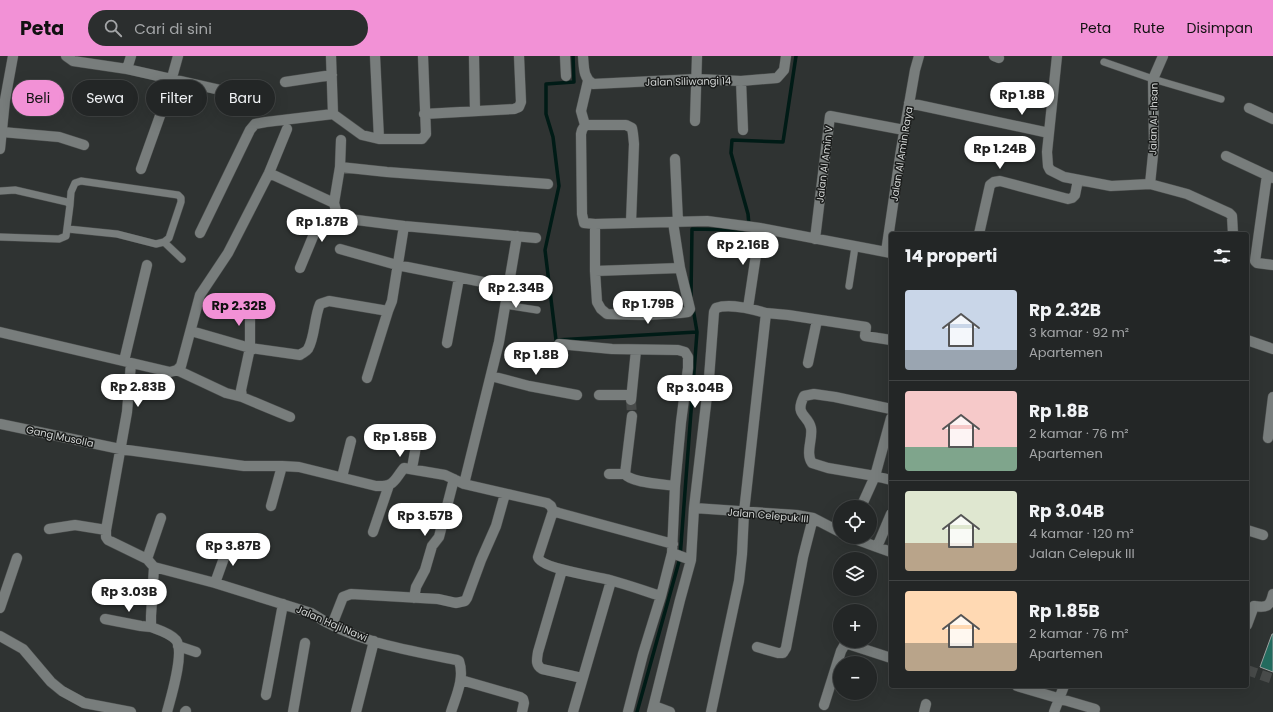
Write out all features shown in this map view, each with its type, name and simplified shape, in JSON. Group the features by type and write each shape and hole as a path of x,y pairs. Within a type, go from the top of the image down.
{"street":[{"path":"0,149 5,100 13,56"},
{"path":"66,56 73,61 127,69 171,80 178,56"},
{"path":"127,69 131,56"},
{"path":"330,56 333,114"},
{"path":"376,56 379,139"},
{"path":"200,233 250,130 256,124 333,114 362,135 379,139 422,139 425,137 423,56"},
{"path":"474,56 475,111"},
{"path":"424,114 514,109 519,107 521,102 519,56"},
{"path":"565,56 566,76"},
{"path":"584,56 585,75 591,82 581,111 585,125 581,134 582,214 584,223 707,221 758,228 888,253"},
{"path":"695,121 697,56"},
{"name":"Jalan Siliwangi 14","path":"591,82 696,79 741,81 777,78 784,70 786,56"},
{"name":"Jalan Al Amin Raya","path":"891,232 904,130 919,56"},
{"path":"1057,56 1047,159 1050,170 1064,177 1111,186 1150,184 1186,194 1230,213 1232,216 1233,232"},
{"name":"Jalan Al-Ihsan","path":"1150,184 1154,145 1154,79 1163,56"},
{"path":"285,82 332,75"},
{"path":"741,81 743,130"},
{"path":"909,103 1049,133"},
{"path":"1249,108 1273,119"},
{"path":"141,169 160,116"},
{"name":"Jalan Al Amin V","path":"815,239 830,116 904,130"},
{"path":"585,125 626,125 632,128 634,134 634,144 631,222"},
{"path":"0,332 170,372 177,370 181,366 200,295 228,253 269,173 287,129"},
{"path":"2,132 59,137 84,145"},
{"path":"300,268 318,226 335,207 340,167 341,140"},
{"path":"1226,156 1270,176 1256,262 1273,265"},
{"path":"595,224 595,271 597,302 601,309 607,314 688,312 690,309 680,268 676,222 675,160"},
{"path":"340,167 386,172 548,184"},
{"path":"269,173 335,207 340,215 349,219 404,226 536,238"},
{"path":"979,232 990,185 994,182 1000,181 1072,198 1075,195 1078,180"},
{"path":"367,378 392,301 404,226"},
{"path":"748,308 758,228"},
{"path":"464,484 491,376 517,236"},
{"path":"340,249 397,265 508,287"},
{"path":"49,529 75,525 106,530 127,412 127,362 147,265"},
{"path":"595,271 680,268"},
{"path":"447,343 459,278"},
{"path":"191,331 250,348 300,355 307,350 320,304 329,301 388,311"},
{"path":"242,397 241,390 250,348 250,306"},
{"path":"670,712 653,709 690,560 694,508 709,378 714,312 716,308 721,306 748,308 766,313 866,327 865,336 889,340"},
{"path":"711,712 739,581 744,512 766,313"},
{"path":"808,363 817,320"},
{"path":"1249,341 1273,349"},
{"path":"559,344 636,350 678,350 685,352 688,357 675,486 674,551 643,654 628,712"},
{"path":"599,395 631,397 636,350"},
{"path":"177,370 226,393 242,397 290,417"},
{"path":"491,376 529,386 577,395"},
{"path":"889,409 814,394 804,396 800,404 803,416 811,429 809,449 810,460 812,463 828,468 889,480"},
{"path":"1268,438 1273,397"},
{"path":"625,474 632,416"},
{"name":"Gang Musolla","path":"0,424 120,449 244,466 299,467 376,486 389,485"},
{"path":"864,500 875,476 889,425"},
{"path":"342,477 351,441"},
{"path":"412,468 417,441"},
{"path":"271,506 282,466"},
{"path":"373,532 389,485 395,481 404,468 412,468 445,475 464,484 547,503 551,506 553,511 538,557 540,561 562,570 612,580 661,596"},
{"path":"609,474 625,474 627,477 634,480 675,486"},
{"path":"414,598 416,587 425,570 432,546 439,537 454,479"},
{"path":"332,625 343,597 351,594 438,599 456,603 465,601 496,526 504,494"},
{"name":"Jalan Celepuk III","path":"694,508 796,515 813,518 833,528"},
{"path":"553,511 674,551 690,560"},
{"path":"151,627 151,563 161,518"},
{"path":"757,647 781,654 786,648 803,557 813,518"},
{"path":"877,547 889,519"},
{"name":"Jalan Haji Nawi","path":"106,530 106,537 108,540 151,563 312,613 344,631 374,641 396,648 459,661 461,680 451,712"},
{"path":"1249,531 1263,535"},
{"path":"216,583 229,544"},
{"path":"869,544 889,551"},
{"path":"0,608 17,558"},
{"path":"562,570 538,652 537,662 539,667 542,669 582,678"},
{"path":"573,712 612,580"},
{"path":"1250,605 1263,608 1272,601 1273,594"},
{"path":"266,695 282,604"},
{"path":"105,619 151,627 172,636 177,641 179,662 167,712"},
{"path":"0,636 23,649 51,682 82,707 131,712"},
{"path":"356,712 374,641"},
{"path":"293,712 305,643"},
{"path":"824,705 841,650 845,644 889,657"},
{"path":"178,646 196,652"},
{"path":"461,680 524,699 522,712"},
{"path":"1023,688 1095,709 1094,712"},
{"path":"1054,712 1063,688"}],"lane":[{"path":"1104,62 1221,99"},
{"path":"0,237 59,239 66,236 71,192 75,183 81,181 178,195 181,198 169,238 164,242 156,244 117,234 68,229"},
{"path":"0,191 15,190 67,202 70,205"},
{"path":"164,242 182,259"},
{"path":"849,286 855,247"},
{"path":"505,305 537,310"}],"building":[{"path":"1273,634 1273,672 1260,667"}],"waterway":[{"path":"573,56 574,82 546,84 546,114 553,137 559,186 545,250 556,340 697,332"},
{"path":"749,225 748,214 731,153 732,140 783,142 796,56"},
{"path":"691,296 692,229 743,230"},
{"path":"637,712 680,558 697,332 693,308"}],"tunnel":[{"path":"631,400 632,416"},
{"path":"1249,671 1273,679"}]}
